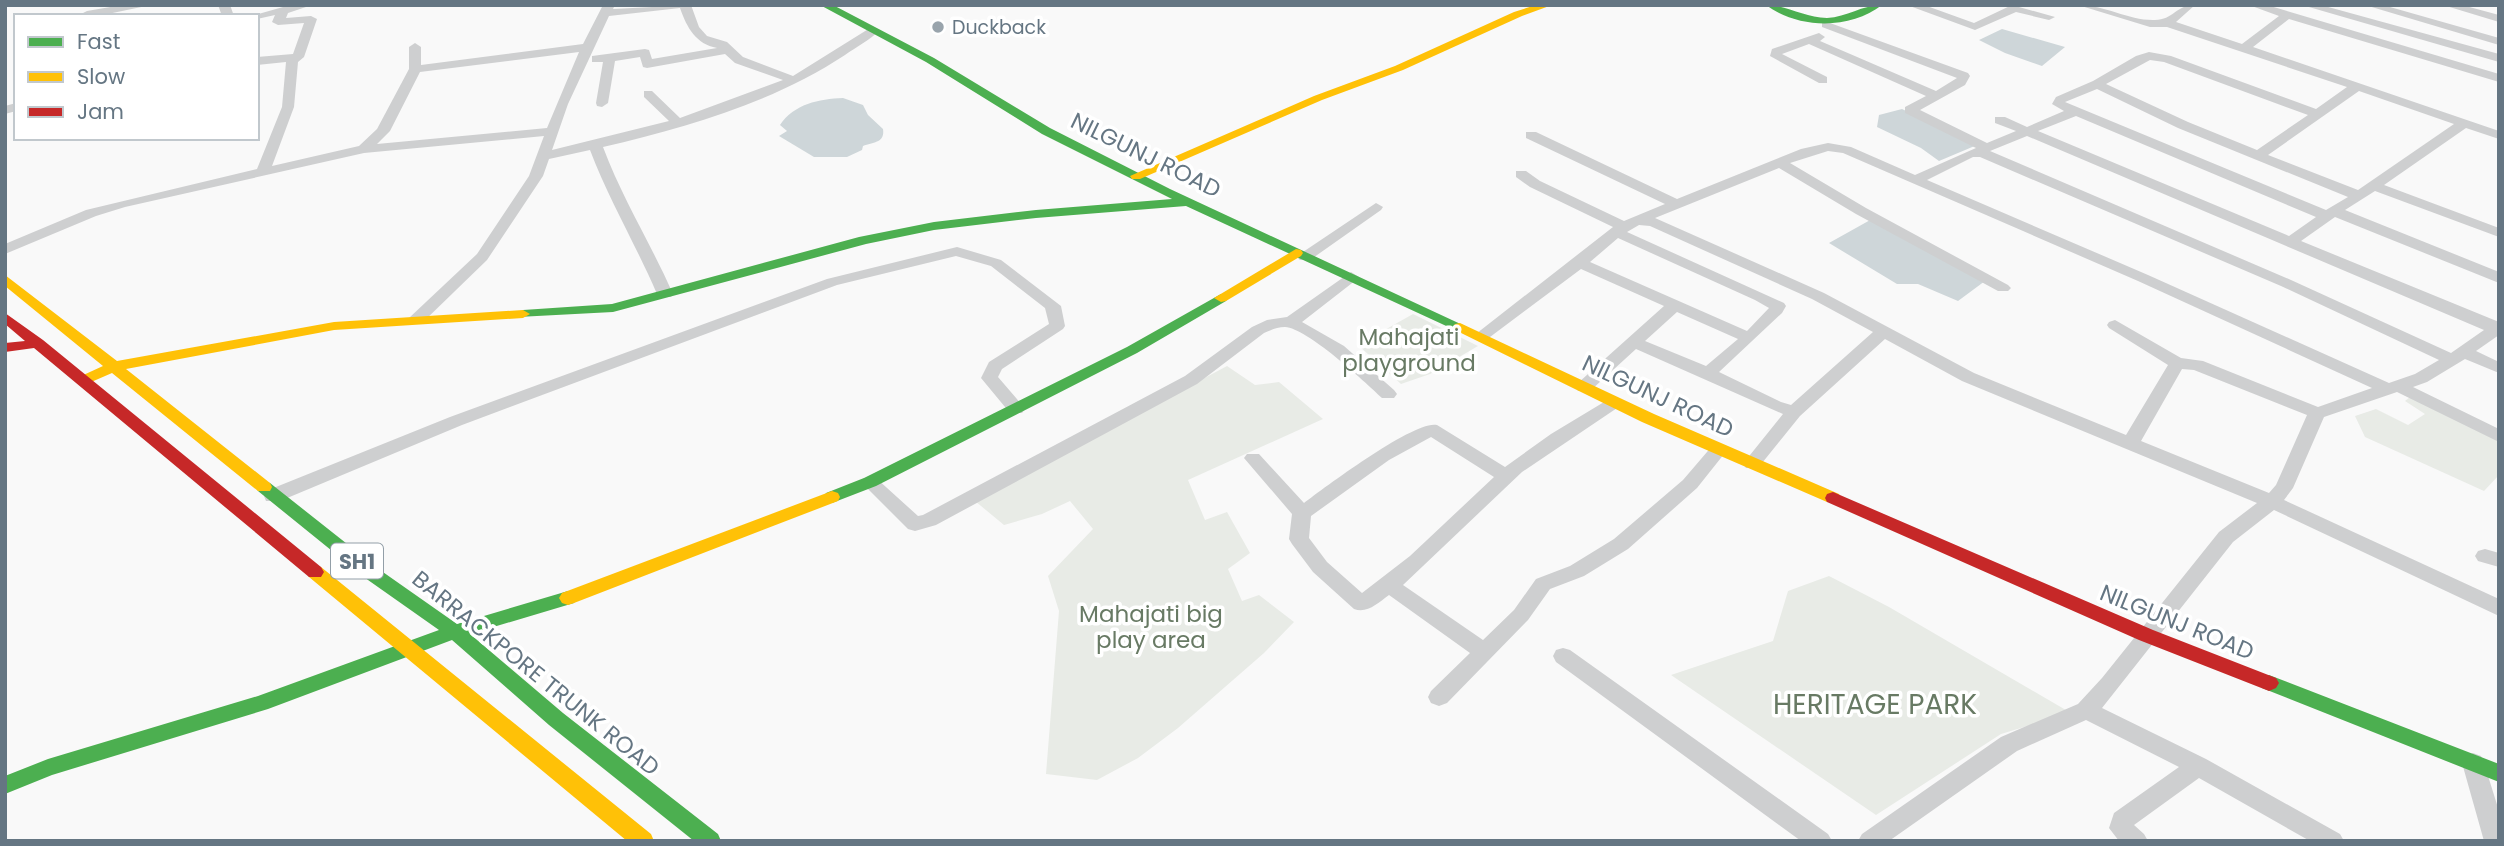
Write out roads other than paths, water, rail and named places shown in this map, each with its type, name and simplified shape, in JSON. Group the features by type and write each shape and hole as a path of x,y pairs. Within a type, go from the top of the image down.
{"street":[{"path":"87,14 146,5"},
{"path":"259,16 307,5"},
{"path":"415,321 482,257 536,176 580,62 607,9 679,5"},
{"path":"685,5 696,33 715,46 723,45 739,60 793,80"},
{"name":"NILGUNJ ROAD","path":"825,5 930,60 1046,131 1189,202 1614,402 2146,635 2499,773"},
{"path":"1136,176 1318,98 1389,72 1518,14 1547,5"},
{"path":"1771,5 1798,18 1832,27 1964,76 1961,82 1910,110 1982,150 2458,356 2499,368"},
{"path":"1912,5 1975,27 2015,9 2049,17"},
{"path":"2084,5 2150,24 2168,23 2499,135"},
{"path":"2168,23 2190,5"},
{"path":"2254,5 2499,78"},
{"path":"2370,5 2499,41"},
{"path":"2448,5 2499,19"},
{"path":"1823,80 1776,56 1776,52 1810,40 1873,6"},
{"path":"2244,48 2311,6 2330,8 2499,58"},
{"path":"262,173 288,107 292,61 298,57 311,19 278,22 283,11"},
{"path":"544,156 678,122 793,80 874,30"},
{"path":"1810,40 1935,95"},
{"path":"364,149 383,131 415,69 415,47"},
{"path":"415,69 587,47"},
{"path":"580,62 645,53 647,64 728,50"},
{"path":"259,61 298,57"},
{"path":"2318,114 2156,57 2140,59 2097,84 2060,100 2058,104 2330,214 2499,278"},
{"path":"602,103 609,71 607,59"},
{"path":"2097,84 2183,125 2359,195"},
{"path":"2260,154 2357,86"},
{"path":"648,94 678,122"},
{"path":"1917,179 2074,112"},
{"path":"2000,120 2497,328"},
{"path":"2290,242 2464,123"},
{"path":"5,250 91,213 364,149 553,131"},
{"path":"1531,135 1679,205"},
{"path":"595,144 611,187 649,257 665,294"},
{"path":"1480,337 1626,226 1780,163 1828,147 1846,150 1917,179 2499,436"},
{"path":"1780,163 1861,211 2003,288"},
{"path":"1521,174 1535,184 1626,226 1778,306 1749,338 1708,373"},
{"path":"2372,186 2499,233"},
{"path":"84,380 114,366 334,326 613,308 864,240 934,226 1036,214 1189,202"},
{"path":"5,785 48,768 261,703 455,632 586,592 870,482 1132,350 1301,255 1376,207"},
{"path":"1626,226 1653,222 1753,264 1968,377 2272,502 2499,608"},
{"path":"273,496 456,421 831,282 957,251 996,263 1053,306 1057,326 995,366 989,378 1016,409"},
{"path":"1579,263 1749,338"},
{"path":"1291,323 1351,277"},
{"name":"BARRACKPORE TRUNK ROAD","path":"5,279 273,496 374,575 455,632 556,719 710,841"},
{"path":"1584,387 1674,306"},
{"name":"SH1","path":"5,317 643,841"},
{"path":"870,482 915,524 929,520 1191,380 1258,330 1273,323 1291,323 1338,350 1388,394"},
{"path":"2115,325 2176,363 2197,365 2317,413 2421,378 2497,328"},
{"path":"1752,464 1794,412 1883,332"},
{"path":"1634,342 1708,373 1775,406 1794,412"},
{"path":"5,348 38,344"},
{"path":"2130,444 2176,363"},
{"path":"1505,476 1431,429 1382,456 1303,513 1299,538 1320,567 1361,604 1390,586 1505,476 1614,402"},
{"path":"1870,841 2009,744 2086,710 2110,684 2226,537 2272,502 2289,479 2317,413"},
{"path":"1439,697 1521,615 1544,584 1577,572 1621,544 1690,484 1719,449"},
{"path":"1253,458 1303,513"},
{"path":"1390,586 1485,652"},
{"path":"1563,656 1820,841"},
{"path":"2086,710 2198,766 2332,841"},
{"path":"2473,763 2496,841"},
{"path":"2136,841 2121,828 2122,820 2198,766"}],"place":[{"name":"Duckback","path":"938,27"}],"park label":[{"name":"Mahajati playground","path":"1409,350"},
{"name":"Mahajati big play area","path":"1151,627"},
{"name":"HERITAGE PARK","path":"1875,704"}]}
